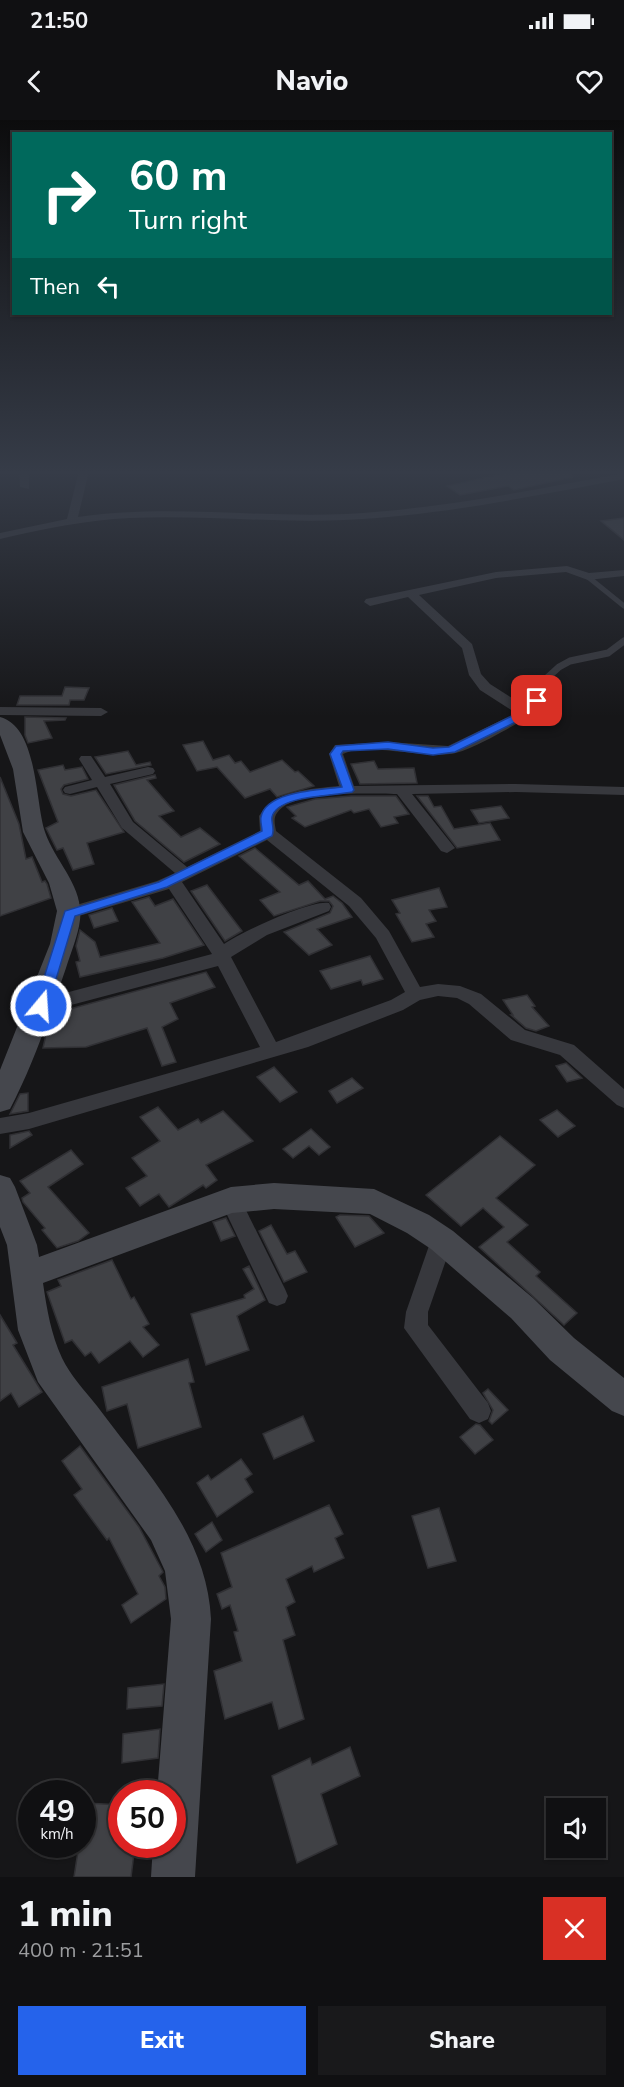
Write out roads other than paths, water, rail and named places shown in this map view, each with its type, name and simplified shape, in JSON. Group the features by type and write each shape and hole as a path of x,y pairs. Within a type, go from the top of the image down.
{"main road":[{"path":"0,723 9,733 19,756 29,799 32,828 62,886 69,914 41,1006 0,1101"},
{"path":"0,1187 14,1219 28,1275 34,1330 50,1371 164,1527 177,1548 189,1581 191,1619 174,1877"},
{"path":"28,1275 231,1200 274,1196 374,1202 418,1224 442,1240 522,1308 562,1349 624,1399"}],"street":[{"path":"370,602 409,592 532,571 567,569 588,577 624,573"},
{"path":"409,592 468,647 475,675 485,687 526,713"},
{"path":"0,711 100,711"},
{"path":"348,790 336,754 340,748 388,746 433,751 451,750 526,713"},
{"path":"86,759 127,825 179,877 271,1051"},
{"path":"70,790 148,771"},
{"path":"400,788 447,848"},
{"path":"416,994 383,935 356,902 268,833 267,816 275,804 296,796 348,790 400,788 624,791"},
{"path":"69,914 132,896 179,877 268,833"},
{"path":"41,1006 211,962 221,957 226,949 250,936 323,907"},
{"path":"0,1126 29,1121 271,1051 397,1005 416,994 438,990 460,992 475,999 518,1035 567,1050 624,1100"},
{"path":"231,1200 278,1296"},
{"path":"442,1240 417,1312 416,1328 479,1411"}],"lane":[{"path":"588,577 624,606"},
{"path":"526,713 537,701 543,683 560,666 577,659 604,655 624,640"}]}
